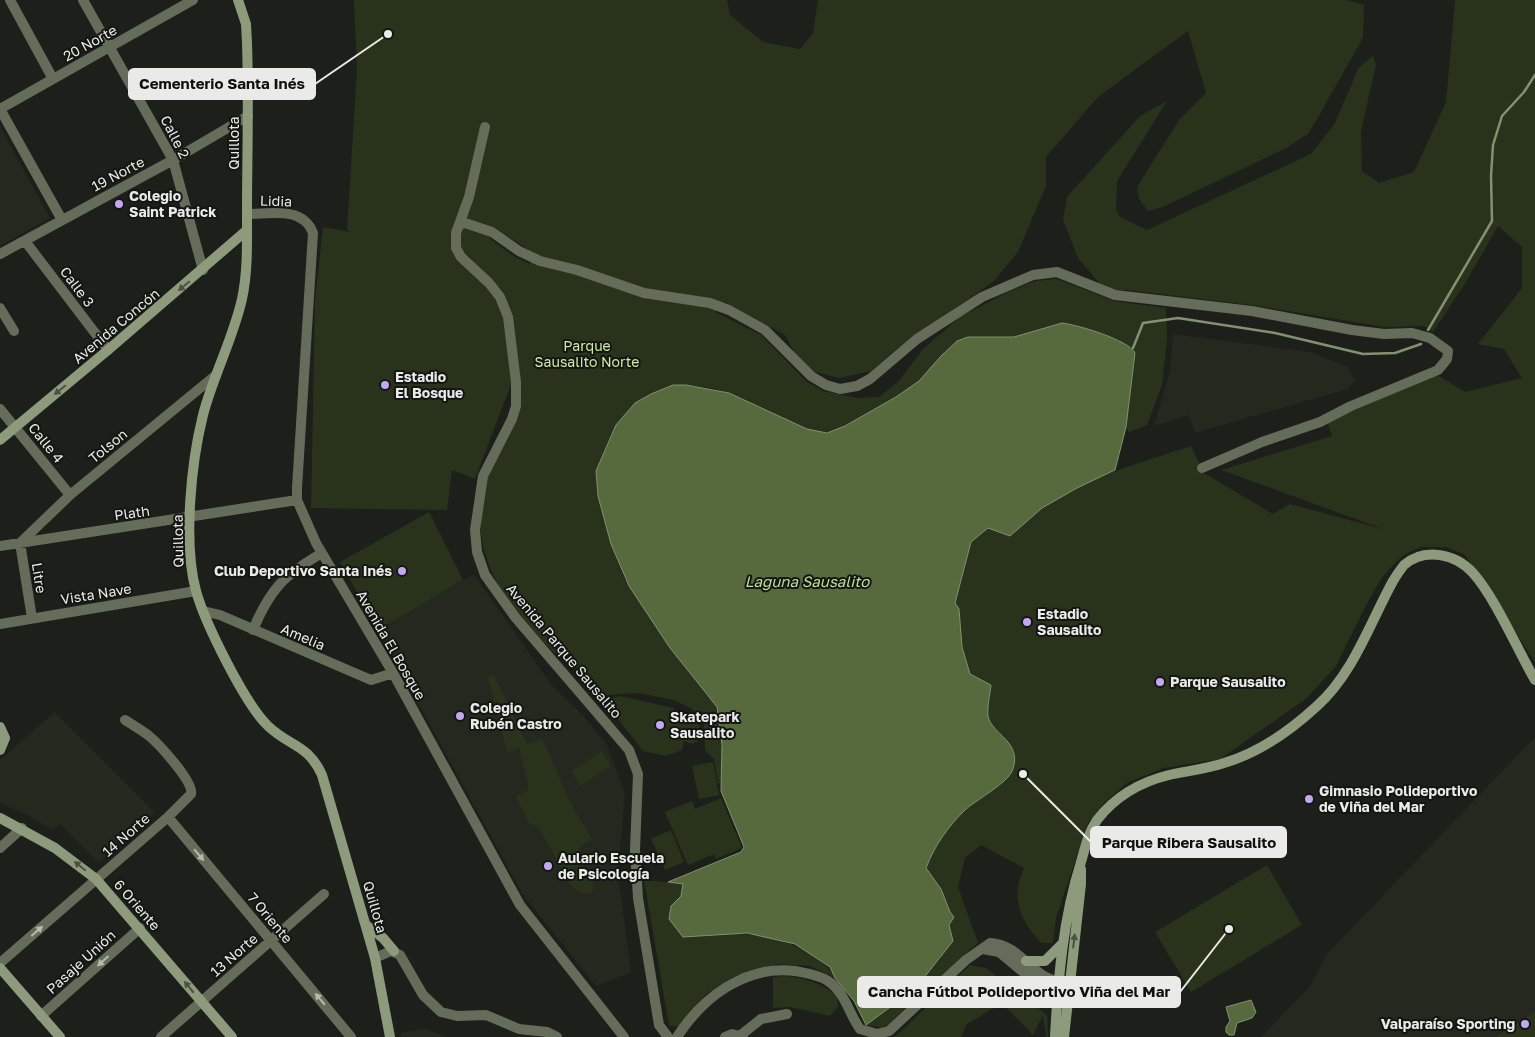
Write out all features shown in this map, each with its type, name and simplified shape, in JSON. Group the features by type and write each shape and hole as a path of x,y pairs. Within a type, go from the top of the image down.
{"main road":[{"name":"Quillota","path":"238,0 246,24 248,116 247,230 242,298 204,414 198,442 191,518 190,565 203,611 236,676 260,717 268,726 308,752 316,761 322,775 375,958 390,1037"},
{"name":"Avenida Concón","path":"0,440 203,270 247,230"},
{"path":"1054,1037 1057,986 1074,882 1086,841 1096,822 1125,793 1140,784 1246,756 1287,730 1318,706 1335,687 1346,670 1392,581 1404,566 1416,558 1437,554 1452,558 1473,573 1535,680"},
{"path":"0,727 5,738 0,750"},
{"name":"6 Oriente","path":"0,818 22,828 62,853 96,879 232,1037"},
{"path":"1064,1037 1081,884 1081,863"},
{"path":"366,925 383,938 394,951"},
{"path":"1026,961 1045,961 1063,943"},
{"path":"0,968 60,1037"},
{"path":"1034,981 1056,1006"}],"street":[{"path":"10,0 53,79"},
{"name":"Calle 2","path":"83,0 173,160 203,270"},
{"name":"20 Norte","path":"0,109 194,0"},
{"path":"0,109 62,220"},
{"name":"19 Norte","path":"0,254 173,160 248,116"},
{"name":"Avenida Parque Sausalito","path":"485,127 479,162 461,224 456,234 456,248 461,257 494,290 508,317 516,382 516,406 483,476 475,530 477,552 485,575 510,612 629,750 638,774 635,850 638,898 659,1025 668,1037"},
{"name":"Lidia","path":"247,214 295,214 304,218"},
{"name":"Avenida El Bosque","path":"304,218 313,233 297,500 322,553 393,673 520,905 624,1037"},
{"path":"461,224 465,223 492,232 519,251 540,261 577,270 644,293 710,303 729,310 771,335 811,376 826,385 840,388 857,386 870,379 917,339 982,297 1034,275 1057,272 1115,295 1252,311 1352,330 1384,334 1412,333 1430,338 1448,351 1447,359 1438,370 1352,406 1320,422 1262,442 1202,468"},
{"name":"Calle 3","path":"25,241 108,350"},
{"path":"0,308 14,331"},
{"name":"Tolson","path":"20,543 70,495 216,375"},
{"name":"Calle 4","path":"0,409 70,495"},
{"name":"Plath","path":"0,546 191,518 297,500"},
{"name":"Litre","path":"20,543 32,618"},
{"path":"253,630 264,604 276,587 294,568 322,553"},
{"name":"Vista Nave","path":"0,624 196,591"},
{"name":"Amelia","path":"203,611 220,615 371,680 393,673"},
{"name":"14 Norte","path":"0,963 190,796 192,791 190,784 148,736 125,720"},
{"name":"7 Oriente","path":"168,817 351,1037"},
{"path":"0,848 22,828"},
{"name":"13 Norte","path":"161,1037 324,894"},
{"name":"Pasaje Unión","path":"41,1016 140,928"},
{"path":"677,1037 699,1008 714,995 732,984 766,970 807,973 829,982 867,1032 892,1030 966,960 990,943 998,943 1013,950 1057,986"},
{"path":"983,949 999,952 1034,981 1069,989"},
{"path":"375,958 386,952 394,951 406,964 423,995 441,1012 457,1016 486,1015 519,1029 547,1032 556,1037"},
{"path":"725,1037 732,1034 742,1036 761,1019 787,1014"}],"shaded area":[{"path":"0,127 50,218 0,246"},
{"path":"1173,334 1309,352 1347,366 1355,380 1348,389 1195,433 1189,415 1154,426 1170,371"},
{"path":"474,574 551,684 583,715 607,745 625,793 618,873 631,972 596,986 523,895 378,630"},
{"path":"54,712 155,813 99,863 60,824 52,830 27,815 0,803 0,760"},
{"path":"1535,737 1535,1011 1495,1037 1261,1037 1310,986 1326,955"},
{"path":"424,1028 448,1037 401,1037 401,1033"}],"green space":[{"name":"Parque Sausalito Norte","path":"354,0 727,0 730,15 763,42 800,49 813,33 818,0 1346,0 1364,5 1363,38 1309,133 1288,147 1163,207 1148,211 1139,199 1137,187 1179,120 1206,93 1188,31 1099,96 1046,157 1046,186 1018,252 994,281 897,349 871,371 839,378 803,369 785,335 725,302 715,312 761,335 807,382 823,391 858,398 879,397 898,382 923,349 960,317 1008,292 1035,281 1057,279 1114,301 1166,308 1167,338 1162,385 1147,425 1129,432 1126,427 1135,353 1124,343 1115,339 1095,331 1062,323 1014,337 1001,339 977,337 959,341 943,354 919,381 901,395 862,419 837,430 827,432 817,432 792,424 729,393 687,385 673,385 598,496 611,544 624,578 670,648 706,695 715,703 722,745 723,783 718,783 714,759 705,750 704,722 691,708 674,700 638,693 607,695 601,693 558,656 522,619 507,599 495,578 486,555 481,532 481,507 490,472 519,413 521,395 518,366 475,479 452,470 447,510 311,508 315,301 323,227 350,232 347,229 357,71","holes":["494,227 529,250 530,264 515,257 490,239"]},
{"path":"1455,0 1535,0 1535,662 1465,555 1447,547 1421,547 1402,556 1383,576 1367,603 1336,666 1307,698 1220,759 1163,768 1127,783 1105,802 1088,823 1056,918 1053,943 1041,943 1028,926 1019,908 1018,889 1024,868 981,845 965,858 958,887 978,943 884,1028 866,1025 916,988 941,958 949,925 954,917 950,912 941,889 926,868 937,845 952,824 964,811 1005,780 1013,769 1015,760 1010,745 991,723 988,716 991,685 970,674 962,647 959,609 955,603 971,542 988,528 1010,536 1042,508 1095,479 1191,446 1204,473 1273,514 1290,504 1383,529 1221,470 1332,436 1326,418 1437,375 1465,392 1522,378 1504,349 1478,344 1522,288 1522,247 1498,226 1466,282 1433,332 1424,326 1384,327 1252,305 1127,290 1106,291 1078,258 1063,220 1067,197 1140,116 1167,101 1117,181 1116,209 1120,217 1147,230 1311,154 1334,125 1359,67 1373,56 1376,65 1361,131 1362,171 1379,183 1414,172 1446,102"},
{"name":"Club Deportivo Santa Inés","path":"429,512 463,580 378,630 340,562"},
{"path":"494,675 527,744 543,739 569,800 592,839 579,847 584,860 581,865 582,873 588,874 594,886 592,892 583,894 571,886 541,832 536,826 529,824 516,797 529,789 519,747 507,753 488,677"},
{"name":"Skatepark Sausalito","path":"620,696 674,708 676,719 687,717 696,721 700,728 698,741 692,744 684,741 682,750 666,756 643,751 607,705 609,699"},
{"path":"602,751 611,766 580,786 571,771"},
{"path":"713,762 719,795 699,799 692,766"},
{"path":"721,798 742,848 716,859 714,854 688,865 665,812 692,801 695,809"},
{"path":"671,830 684,862 665,870 651,839"},
{"path":"1267,865 1302,925 1191,992 1155,932"},
{"path":"644,880 683,884 681,896 671,906 683,937 732,934 764,937 780,941 810,954 827,967 835,978 810,966 778,964 735,976 706,994 678,1027 669,1025"},
{"path":"970,965 986,968 1047,1015 1048,1037 1046,1037 1043,1015 1033,1035 1002,1003 967,1024 961,1037 895,1037"},
{"path":"785,976 819,984 837,996 838,1007 830,1016 790,1007 773,1008 773,977"},
{"name":"Valparaíso Sporting","path":"1535,1011 1535,1037 1495,1037"}],"water":[{"name":"Laguna Sausalito","path":"1062,323 1113,338 1131,348 1135,353 1126,427 1115,470 1077,488 1042,508 1010,536 988,528 971,542 955,603 959,609 962,647 970,674 991,685 988,716 991,723 1010,745 1015,759 1013,769 1005,780 964,811 952,824 937,844 926,868 941,889 950,912 954,917 949,925 953,941 916,988 866,1025 854,1001 835,978 830,967 795,944 747,933 683,937 669,919 671,906 681,896 683,884 668,882 741,852 744,847 721,791 722,745 717,707 670,648 629,586 611,544 598,496 596,471 616,425 635,403 673,385 686,385 729,393 807,429 827,433 845,426 896,397 919,381 957,341 968,337 1014,337"},
{"path":"1251,1000 1256,1012 1252,1018 1237,1023 1234,1035 1229,1035 1226,1032 1226,1027 1230,1021 1226,1007"}],"waterway":[{"path":"1428,330 1492,221 1491,176 1493,145 1502,116 1524,92 1535,75"},
{"path":"1133,348 1143,323 1178,318 1275,333 1363,354 1395,353 1421,344"}],"place":[{"name":"Cementerio Santa Inés","path":"388,34"},
{"name":"Colegio Saint Patrick","path":"119,204"},
{"name":"Estadio El Bosque","path":"385,385"},
{"name":"Club Deportivo Santa Inés","path":"402,571"},
{"name":"Estadio Sausalito","path":"1027,622"},
{"name":"Parque Sausalito","path":"1160,682"},
{"name":"Colegio Rubén Castro","path":"460,716"},
{"name":"Skatepark Sausalito","path":"660,725"},
{"name":"Parque Ribera Sausalito","path":"1023,774"},
{"name":"Gimnasio Polideportivo de Viña del Mar","path":"1309,799"},
{"name":"Aulario Escuela de Psicología","path":"548,866"},
{"name":"Cancha Fútbol Polideportivo Viña del Mar","path":"1229,929"},
{"name":"Valparaíso Sporting","path":"1525,1024"}]}
